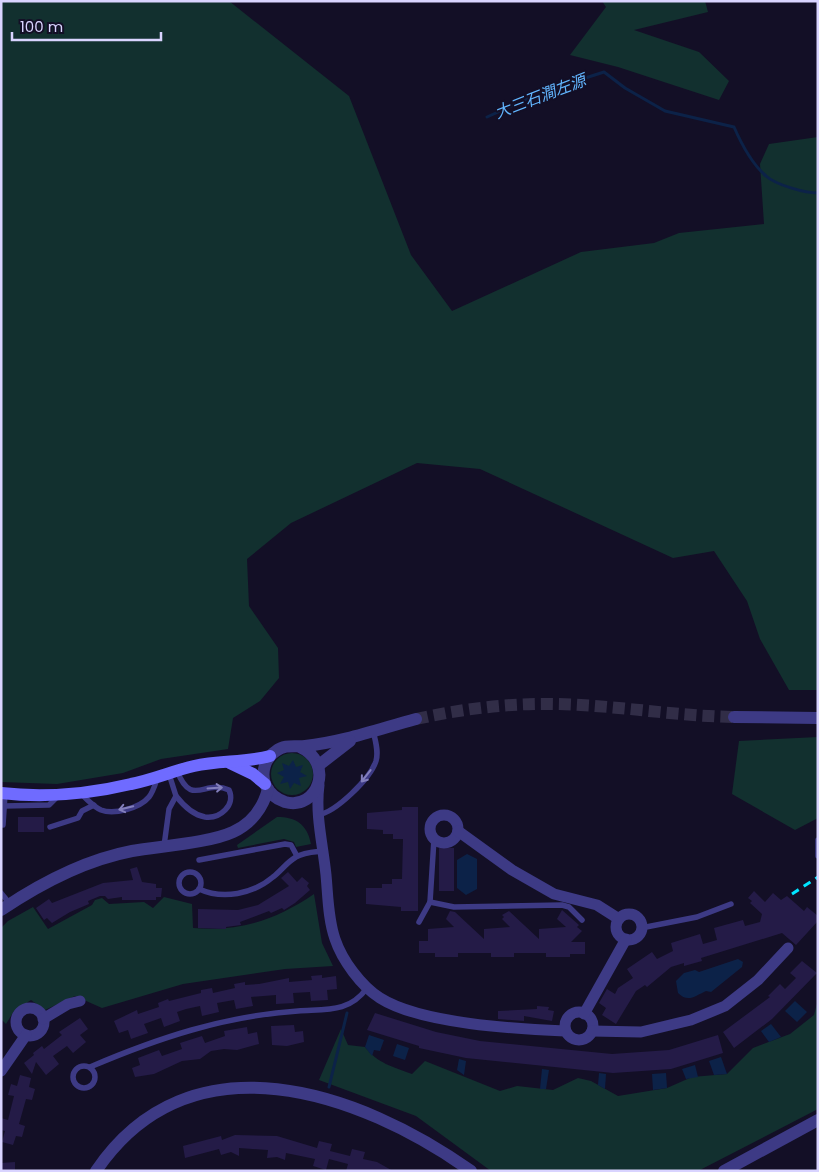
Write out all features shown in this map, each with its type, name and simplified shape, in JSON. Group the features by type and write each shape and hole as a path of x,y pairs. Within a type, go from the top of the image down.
{"main road":[{"path":"4,798 80,793 168,774 193,766 270,756"},
{"path":"227,763 240,767 266,786"}],"street":[{"path":"734,716 818,718"},
{"path":"256,815 266,786 263,771 270,756 284,747 300,747 330,742 416,719"},
{"path":"319,765 338,748 373,730"},
{"path":"300,747 314,756 319,765 318,815 335,939 348,964 367,988 381,999 403,1008 452,1020 565,1031"},
{"path":"6,907 74,870 130,852 234,832 256,815 289,802 307,798 319,783"},
{"path":"266,786 278,799 318,815"},
{"path":"458,831 451,842 442,843 434,840 430,833 431,824 441,815 454,818 458,831 512,870 554,894 597,905 619,919"},
{"path":"584,1014 626,939 638,936 641,928 640,920 634,915 626,914 619,919 617,931 626,939"},
{"path":"592,1031 641,1032 690,1020 725,1006 758,980 788,948"},
{"path":"1,1071 26,1035 39,1032 43,1019 68,1004 80,1001"},
{"path":"26,1035 17,1026 17,1017 22,1010 35,1009 43,1019"},
{"path":"584,1014 592,1023 592,1031 586,1038 578,1040 570,1037 565,1031 565,1024 570,1016 584,1014"},
{"path":"96,1171 117,1144 163,1108 204,1092 262,1087 315,1095 373,1114 427,1141 471,1171"},
{"path":"724,1171 818,1120"}],"lane":[{"path":"318,815 330,812 373,766 377,751 373,730"},
{"path":"168,774 191,790 222,787 229,790 231,803 216,815 206,818 195,814 184,806 176,796 168,774"},
{"path":"80,793 101,810 111,812 143,803 168,774"},
{"path":"164,846 170,808 176,796"},
{"path":"3,825 4,798"},
{"path":"50,827 78,818 82,811 94,805"},
{"path":"418,922 430,902 434,840"},
{"path":"818,840 816,846 818,856"},
{"path":"199,860 285,844 291,845 298,856"},
{"path":"199,889 209,894 222,895 252,889 269,880 298,856 323,851"},
{"path":"1,893 6,907"},
{"path":"430,902 454,906 562,905 568,907 582,920"},
{"path":"641,928 697,917 731,904"},
{"path":"90,1067 95,1073 94,1084 87,1088 80,1088 73,1080 74,1072 79,1067 90,1067 161,1038 216,1022 272,1013 337,1010 357,1000 367,988"}],"green space":[{"path":"1,1 229,1 349,96 411,255 452,311 581,252 654,243 679,233 764,224 760,164 769,144 818,137 818,690 789,690 760,639 747,601 714,551 673,558 480,469 417,463 291,523 247,559 249,606 278,648 279,678 260,701 233,718 228,749 161,759 123,773 57,784 1,782"},
{"path":"602,1 705,1 708,12 634,30 699,52 729,81 719,100 618,67 570,55 606,7"},
{"path":"818,737 818,818 795,830 732,794 739,741"},
{"path":"292,753 307,759 313,774 307,789 292,795 277,789 271,774 277,759"},
{"path":"277,817 290,818 300,823 307,831 311,844 296,847 294,842 284,839 238,848 237,845"},
{"path":"314,894 322,943 333,966 285,969 183,984 102,1008 75,996 45,1010 31,1000 14,1011 6,1024 1,1019 1,928 8,921 33,907 48,929 92,905 95,900 102,898 109,904 144,902 153,908 164,897 192,904 193,928 210,929 241,926 271,917 286,911"},
{"path":"818,1000 818,1109 698,1171 491,1171 416,1116 319,1080 341,1029 348,1045 365,1047 380,1061 412,1074 425,1061 500,1091 517,1086 553,1090 578,1078 591,1081 618,1096 667,1088 692,1077 727,1074 753,1048 790,1034 814,1015"}],"water":[{"path":"293,760 296,767 303,765 300,772 307,776 299,778 301,786 294,783 290,789 288,782 280,784 284,777 277,773 284,770 282,763 289,766"},
{"path":"467,854 477,859 477,889 466,895 457,888 457,860"},
{"path":"738,959 743,962 742,967 711,992 706,991 688,998 678,993 676,981 684,973 695,970 699,972"},
{"path":"795,1001 807,1012 797,1022 785,1011"},
{"path":"771,1024 781,1037 769,1042 761,1031"},
{"path":"369,1035 384,1040 380,1051 374,1050 372,1056 365,1047"},
{"path":"397,1044 409,1048 405,1060 393,1056"},
{"path":"721,1057 727,1074 714,1075 709,1061"},
{"path":"459,1059 466,1061 464,1075 457,1070"},
{"path":"695,1065 698,1077 686,1079 682,1069"},
{"path":"542,1069 549,1070 546,1089 540,1089"},
{"path":"599,1073 606,1074 605,1089 598,1085"},
{"path":"666,1073 667,1088 653,1090 652,1074"}],"building":[{"path":"402,807 418,807 418,911 401,911 401,907 366,904 366,888 382,888 382,884 392,884 392,879 402,879 403,839 393,839 393,834 383,834 383,830 367,829 367,813 402,810"},
{"path":"18,817 44,817 44,832 18,832"},
{"path":"439,848 454,848 454,891 439,891"},
{"path":"137,867 142,882 156,884 156,888 162,888 161,897 156,897 156,900 122,900 122,897 108,899 105,896 100,896 88,901 89,904 70,912 52,923 47,918 44,920 36,908 49,899 52,903 103,883 133,880 130,869"},
{"path":"288,872 297,882 302,877 309,883 307,886 310,890 284,910 282,908 271,913 269,911 240,922 241,925 226,927 226,929 198,928 198,909 238,910 258,905 289,886 281,878"},
{"path":"754,891 765,902 773,893 781,900 787,896 804,911 807,907 818,916 818,921 796,945 782,933 701,958 702,961 671,967 647,987 645,985 636,991 616,1024 602,1015 606,1008 599,1003 607,989 615,994 618,988 633,978 627,969 652,952 657,959 673,951 671,943 700,934 703,944 717,940 714,928 743,920 745,926 760,922 762,914 750,903 752,901 748,898"},
{"path":"562,910 579,925 577,927 582,931 571,942 585,942 585,954 570,954 570,957 546,957 546,953 514,953 514,957 491,957 491,953 458,953 458,957 435,957 435,953 419,953 419,941 428,941 428,929 454,927 446,919 450,911 455,912 484,939 484,929 510,927 502,919 504,917 502,915 509,911 539,939 539,929 566,927 557,919"},
{"path":"802,961 817,973 772,1019 734,1048 723,1032 770,997 768,996 780,984 785,989 796,978 790,973"},
{"path":"322,975 322,978 336,976 337,989 327,990 328,1000 311,1001 310,992 293,993 294,1003 276,1004 276,995 251,997 253,1006 236,1009 234,1000 217,1003 219,1012 202,1016 200,1006 177,1012 180,1021 164,1027 161,1018 144,1024 148,1033 131,1039 128,1030 119,1033 114,1021 137,1010 138,1014 159,1007 158,1003 168,999 169,1001 201,993 201,990 212,988 213,993 235,988 234,984 245,982 245,985 289,978 289,982 312,980 311,976"},
{"path":"537,1006 549,1007 548,1010 554,1011 552,1021 524,1016 524,1021 498,1019 498,1011 537,1009"},
{"path":"375,1013 436,1032 480,1041 612,1054 669,1050 718,1035 723,1053 671,1069 613,1073 466,1058 419,1048 419,1046 367,1030"},
{"path":"80,1018 88,1029 80,1035 86,1042 73,1053 67,1046 53,1056 59,1064 46,1075 36,1062 32,1074 24,1063 42,1046 44,1049 62,1035 59,1032"},
{"path":"294,1025 295,1032 303,1031 304,1042 287,1046 272,1045 271,1026"},
{"path":"247,1027 248,1034 257,1032 259,1044 237,1050 211,1051 200,1059 182,1061 154,1074 135,1077 132,1068 140,1065 138,1058 159,1050 162,1056 182,1049 180,1043 202,1036 205,1043 225,1036 224,1031"},
{"path":"20,1075 31,1078 29,1087 35,1089 32,1100 26,1099 19,1124 25,1126 22,1137 16,1136 13,1145 2,1142 5,1131 1,1130 1,1118 8,1120 14,1096 8,1095 11,1084 17,1086"},
{"path":"235,1135 277,1136 317,1148 319,1141 332,1144 330,1151 350,1156 352,1149 365,1152 363,1159 377,1162 393,1171 346,1171 348,1164 329,1159 326,1170 313,1166 315,1159 286,1153 285,1160 277,1157 267,1158 268,1150 239,1148 239,1156 231,1152 221,1155 219,1149 185,1158 183,1146 221,1136 222,1140"},
{"path":"15,1162 15,1171 2,1171 1,1163"}],"waterway":[{"name":"大三石澗左源","path":"487,117 545,91 604,72 625,88 665,111 734,127 752,159 766,176 791,188 818,193"},
{"path":"329,1087 347,1013"}],"tunnel":[{"path":"416,719 485,707 537,704 600,706 689,715 734,717"}],"railway":[{"path":"792,894 818,877"}]}
